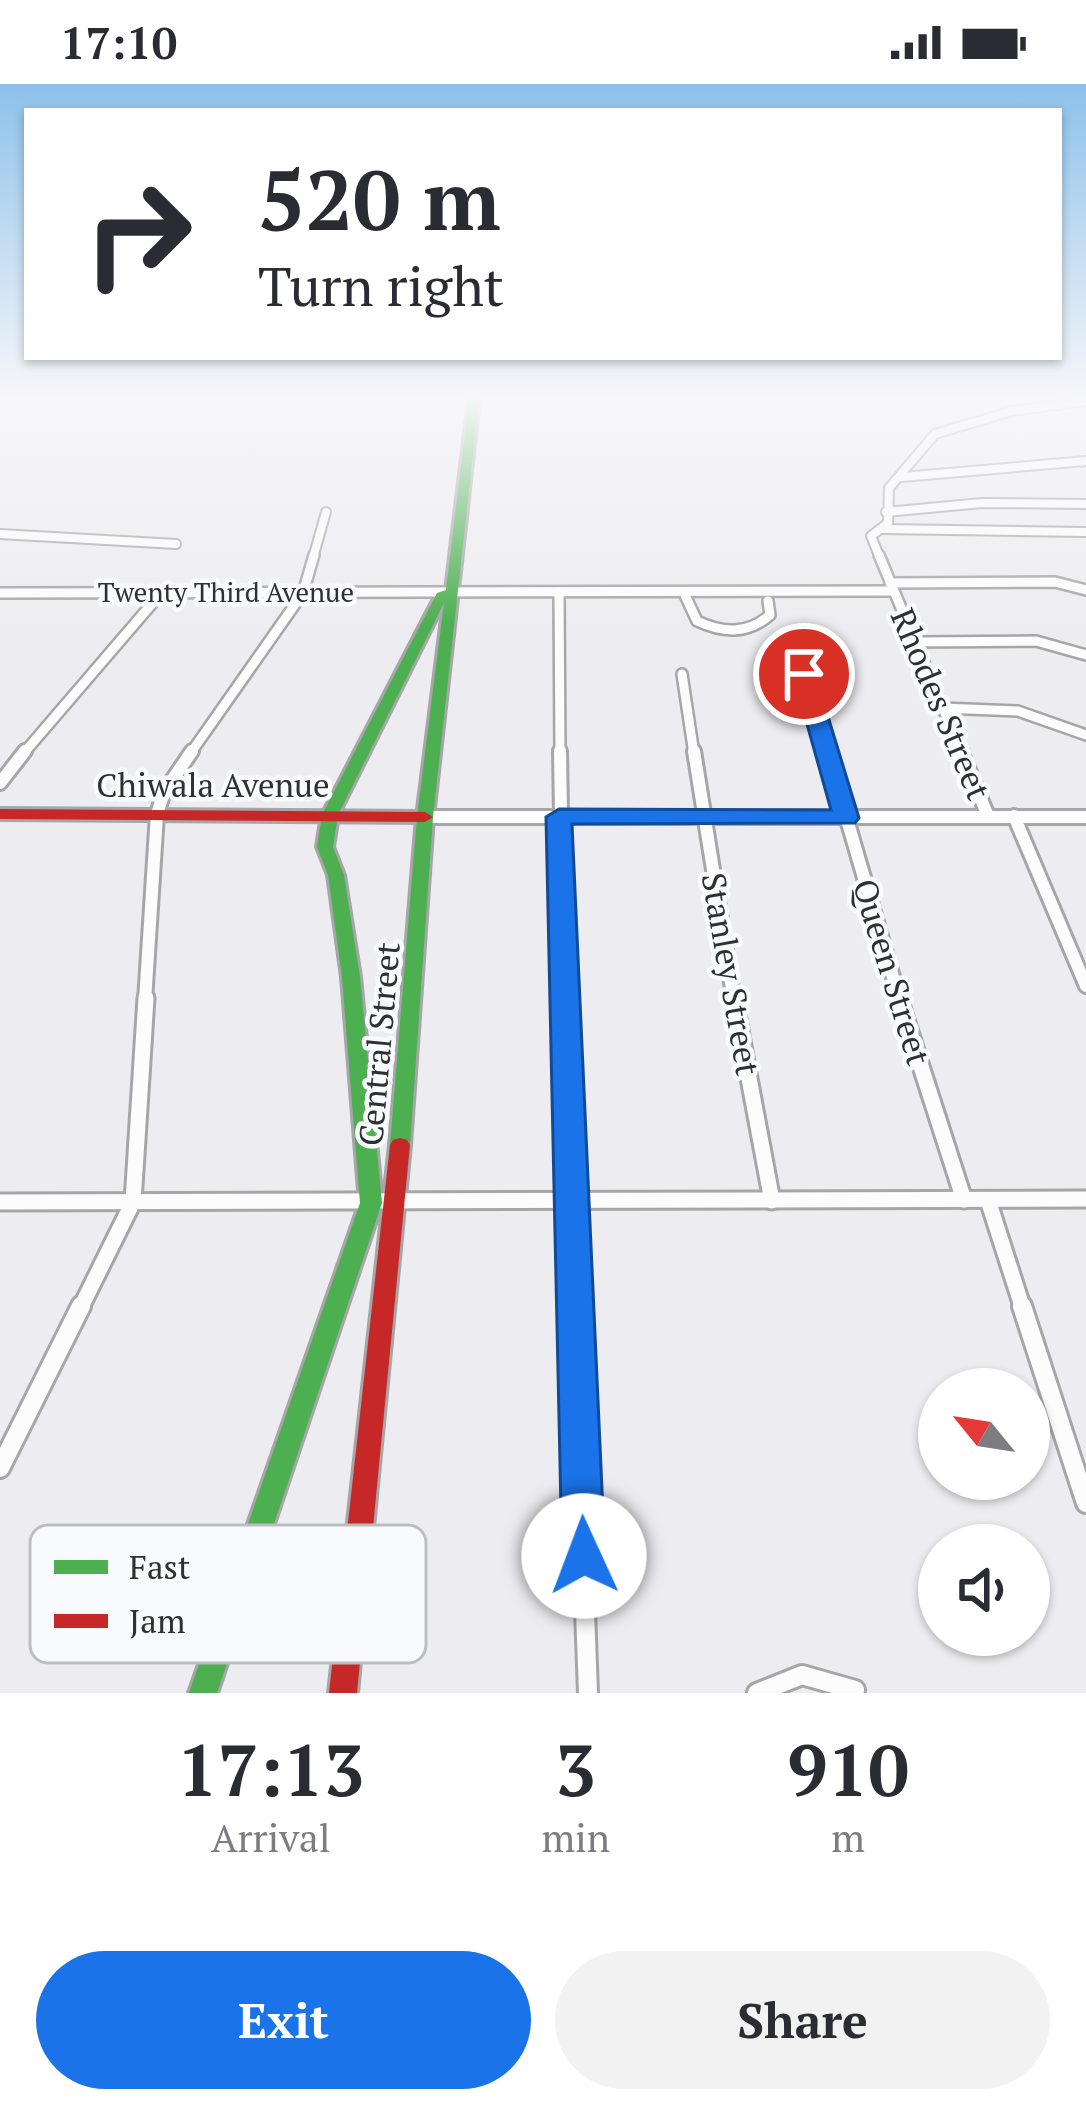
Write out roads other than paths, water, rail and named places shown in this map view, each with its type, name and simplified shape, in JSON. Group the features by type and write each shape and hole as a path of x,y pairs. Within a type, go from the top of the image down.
{"street":[{"name":"Central Street","path":"361,1525 396,1203 425,817 464,474"},
{"path":"880,529 888,523 890,488 900,474"},
{"path":"896,479 908,474"},
{"path":"886,512 982,503 1086,504"},
{"path":"0,1468 133,1202 157,814 164,792 303,593 326,512"},
{"path":"880,529 1086,532"},
{"name":"Rhodes Street","path":"880,529 871,536 988,817"},
{"path":"0,534 176,544"},
{"name":"Twenty Third Avenue","path":"1,594 684,593 1054,582 1086,590"},
{"path":"0,783 74,690 162,592"},
{"path":"559,592 559,817 588,1693"},
{"path":"261,1525 371,1203 351,976 336,875 325,847 330,815 448,593"},
{"path":"684,593 697,621 724,631 757,627 770,615 768,601"},
{"path":"915,642 1036,641 1086,655"},
{"name":"Stanley Street","path":"682,674 772,1202"},
{"name":"Queen Street","path":"804,674 964,1200"},
{"path":"942,708 1018,710 1086,735"},
{"name":"Chiwala Avenue","path":"0,814 425,817"},
{"path":"1014,816 1086,986"},
{"path":"425,817 1086,817"},
{"path":"0,1202 1086,1199"},
{"path":"988,1200 1086,1503"},
{"path":"203,1693 213,1663"},
{"name":"Central Street","path":"343,1693 346,1663"},
{"path":"757,1693 802,1675 855,1690"}]}
